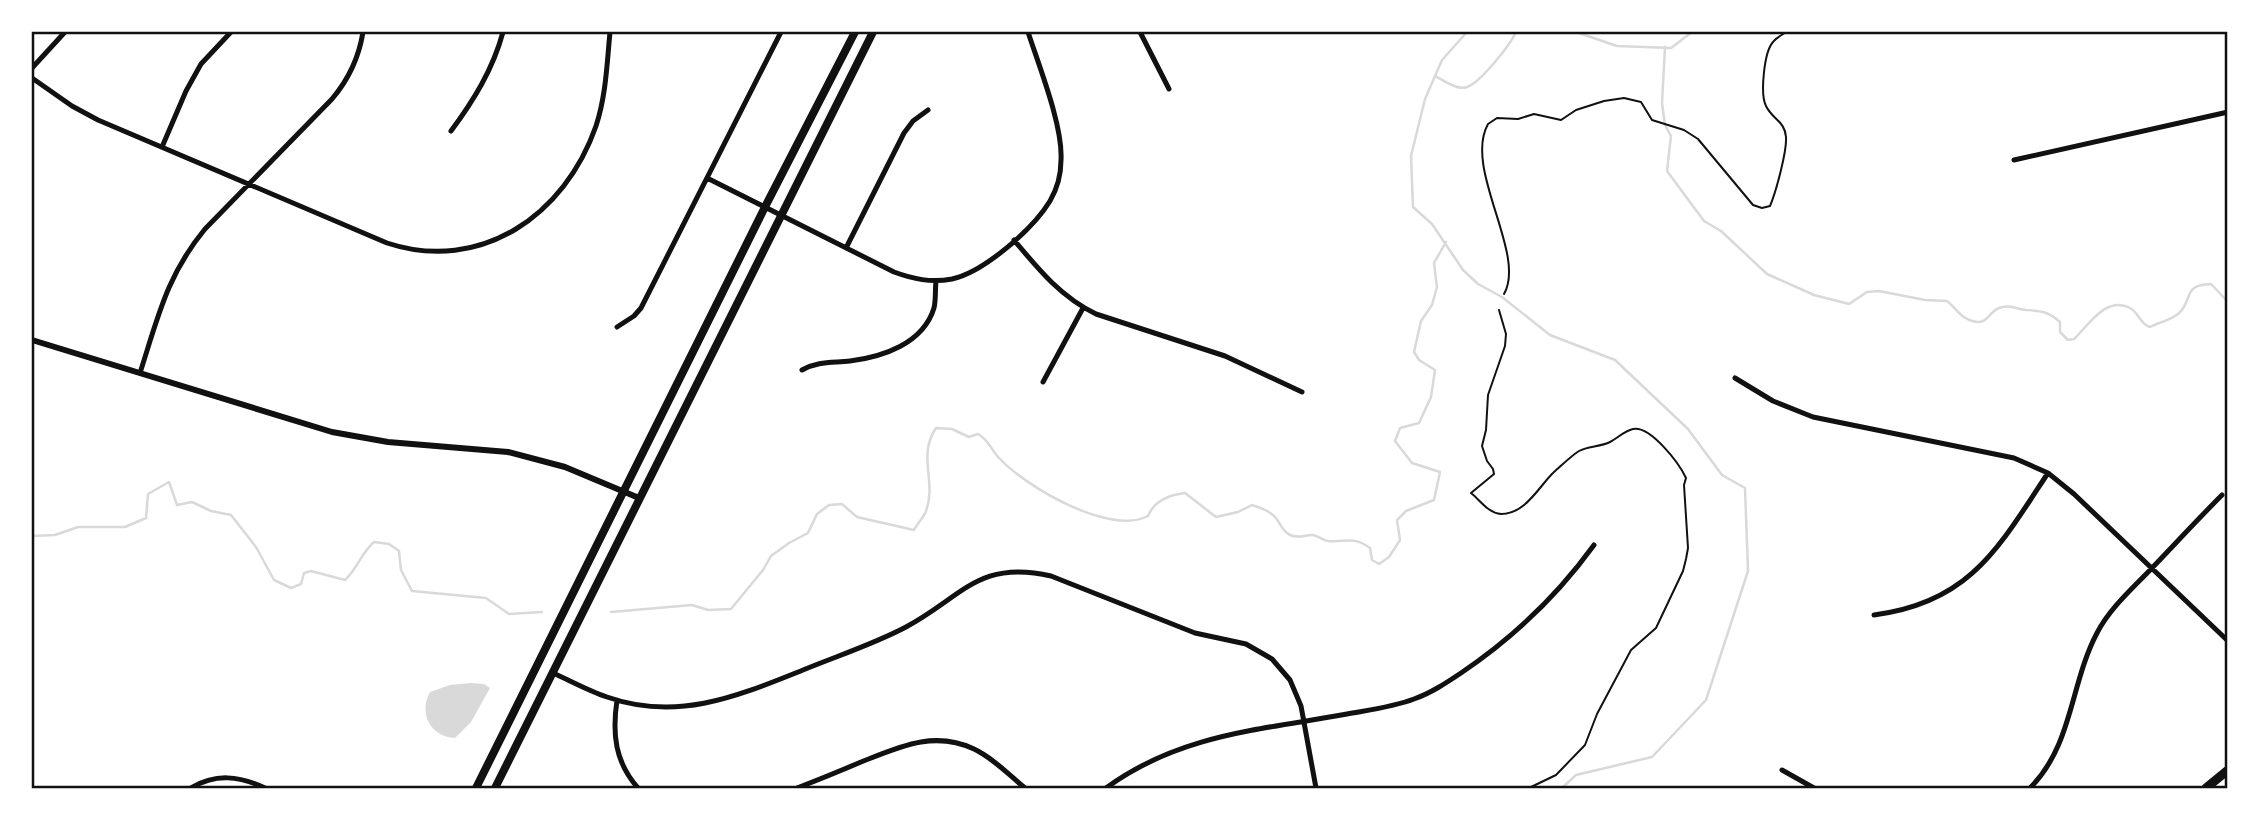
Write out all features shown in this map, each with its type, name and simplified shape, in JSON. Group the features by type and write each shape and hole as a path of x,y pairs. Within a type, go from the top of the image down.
{"highway":[{"path":"2206,789 2228,770"}],"main road":[{"path":"476,789 765,207 855,32"},
{"path":"495,789 873,32"},
{"path":"501,776 506,789"}],"street":[{"path":"32,68 65,32"},
{"path":"162,147 201,64 231,32"},
{"path":"140,373 162,301 177,267 205,229 340,90 356,61 363,32"},
{"path":"451,131 489,73 503,32"},
{"path":"32,78 72,106 98,120 387,243 412,250 453,251 498,239 524,224 556,195 579,164 596,127 601,108 610,32"},
{"path":"617,327 641,308 781,32"},
{"path":"707,178 894,272 920,280 936,281 964,276 978,270 1039,216 1049,203 1058,181 1062,158 1059,132 1028,32"},
{"path":"1140,32 1169,89"},
{"path":"846,248 908,126 928,110"},
{"path":"2014,160 2228,111"},
{"path":"1014,240 1051,284 1083,308 1225,356 1302,392"},
{"path":"802,370 821,362 876,356 905,344 924,327 931,316 936,281"},
{"path":"1043,382 1083,308"},
{"path":"32,340 332,432 388,442 508,452 565,467 639,498"},
{"path":"1735,379 1773,401 1812,416 2003,454 2032,464 2074,494 2228,641"},
{"path":"1874,615 1912,608 1966,580 1995,552 2048,473"},
{"path":"2030,789 2046,769 2065,734 2082,667 2099,629 2111,611 2222,495"},
{"path":"1106,789 1145,763 1192,743 1399,704 1434,691 1488,655 1519,630 1561,587 1594,545"},
{"path":"554,673 617,700 661,707 722,701 906,627 978,580 1000,573 1022,571 1051,576 1195,633 1234,640 1259,650 1272,659 1290,680 1299,699 1316,789"},
{"path":"617,700 614,723 618,754 628,776 638,789"},
{"path":"797,789 905,744 932,740 959,743 972,748 985,755 1025,789"},
{"path":"1782,770 1814,789"},
{"path":"191,789 208,780 232,777 265,789"}],"path":[{"path":"1504,294 1511,275 1509,259 1493,208 1484,159 1483,143 1488,124 1497,118 1518,119 1534,114 1561,120 1576,110 1624,98 1641,102 1652,120 1684,130 1698,139 1753,205 1762,208 1770,206 1786,151 1787,135 1784,124 1765,106 1765,66 1772,43 1786,32"},
{"path":"1499,310 1506,334 1505,346 1488,395 1486,430 1482,446 1494,474 1471,493 1489,510 1498,514 1507,513 1533,498 1552,474 1578,452 1609,442 1633,429 1641,428 1652,436 1676,461 1685,478 1685,528 1688,548 1686,559 1656,628 1631,650 1597,714 1585,745 1556,775 1529,789"}],"shaded area":[{"path":"484,684 490,688 471,722 455,738 447,737 433,729 425,708 430,692 450,685"}],"waterway":[{"path":"1467,32 1442,60 1425,99 1411,156 1413,207 1432,224 1463,270 1478,284 1502,297 1550,335 1615,360 1688,429 1722,475 1745,488 1748,571 1706,700 1652,757 1576,775 1562,788"},
{"path":"1435,76 1463,88 1473,84 1495,62 1516,32"},
{"path":"1576,32 1617,46 1671,48 1692,32"},
{"path":"1665,47 1662,103 1665,125 1671,136 1667,171 1704,221 1721,231 1767,274 1814,295 1849,304 1867,292 1879,291 1925,300 1947,301 1964,317 1977,322 1984,321 2003,307 2040,311 2060,322 2060,332 2068,340 2074,339 2098,314 2113,306 2130,308 2150,327 2178,314 2185,306 2190,292 2202,285 2211,284 2228,302"},
{"path":"611,612 692,605 708,610 731,609 771,556 808,533 817,514 829,505 842,504 857,517 914,530 925,513 929,500 927,459 936,428 952,429 969,437 978,434 999,458 1028,482 1091,514 1132,520 1148,516 1154,506 1163,500 1185,493 1216,517 1238,512 1252,505 1271,513 1286,532 1293,536 1312,535 1328,541 1358,542 1370,548 1372,560 1379,564 1389,557 1400,540 1397,520 1406,511 1434,500 1440,472 1412,463 1395,441 1400,428 1419,423 1431,397 1435,370 1419,360 1414,352 1421,321 1432,305 1437,287 1434,263 1446,242"},
{"path":"32,536 55,535 78,527 125,527 146,518 148,494 169,482 177,505 192,502 211,511 231,515 256,547 274,580 291,588 301,584 304,573 311,571 345,580 374,542 389,544 399,551 401,570 412,591 486,598 509,614 542,612"}]}
